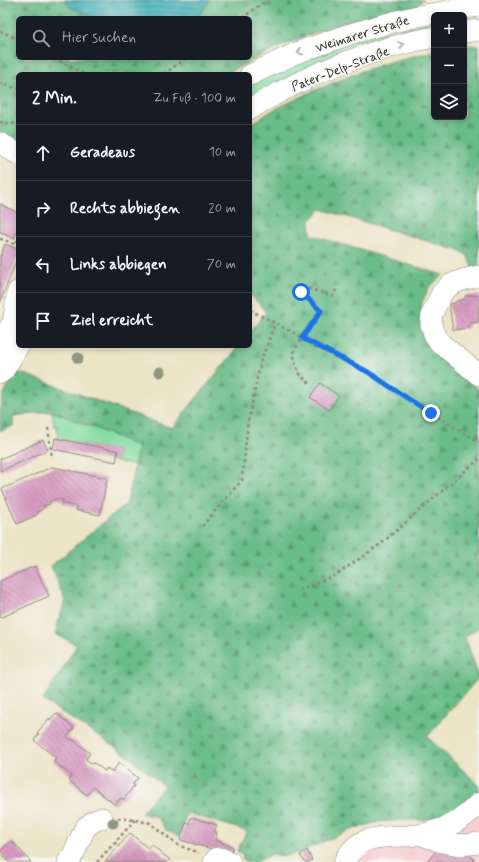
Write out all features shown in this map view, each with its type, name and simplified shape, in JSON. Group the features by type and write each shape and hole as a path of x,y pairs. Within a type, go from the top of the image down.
{"street":[{"name":"Weimarer Straße","path":"252,75 296,54 350,34 418,16 479,6"},
{"path":"467,32 479,30"},
{"name":"Pater-Delp-Straße","path":"252,108 306,79 335,67 358,58 431,37"},
{"path":"0,143 16,153"},
{"path":"479,276 462,280 450,285 442,293 432,314 431,324 434,334 440,343 479,375"},
{"path":"0,346 16,315"},
{"path":"0,373 4,370 17,348"},
{"path":"344,862 352,850 366,840 386,837 422,835 442,830 456,823 479,803"},
{"path":"68,862 74,853 85,828 94,821 102,818"},
{"path":"422,835 442,842 462,845 479,843"}],"path":[{"path":"245,16 267,0"},
{"path":"0,31 16,38"},
{"path":"58,60 80,72"},
{"path":"167,72 183,60"},
{"path":"0,83 16,88"},
{"path":"0,122 12,124 16,123"},
{"path":"0,239 15,244 16,243"},
{"path":"310,382 303,378 296,367 293,352 321,311 301,292 300,289 304,287 333,296 336,290"},
{"path":"252,311 368,372 479,442"},
{"path":"202,526 242,480 248,422 261,360 276,324"},
{"path":"48,428 52,458"},
{"path":"299,590 336,575 382,543 479,458"},
{"path":"102,818 106,817 135,820 150,823 178,845 220,861"},
{"path":"97,862 135,820"},
{"path":"114,842 119,846"}],"shaded area":[{"path":"479,816 479,862 355,862 362,852"}],"green space":[{"path":"0,0 65,0 70,7 92,16 16,16 16,60 252,60 252,16 197,16 210,0 422,0 417,7 363,18 314,33 269,52 230,72 16,72 16,142 0,132"},
{"path":"431,22 431,31 252,101 252,84 352,40"},
{"path":"479,45 479,266 472,268 468,256 460,251 321,209 310,221 311,235 443,275 429,287 422,302 420,329 425,341 433,352 479,390 479,627 465,637 479,677 427,737 479,785 479,790 464,804 451,813 439,818 378,822 350,830 297,853 285,856 272,854 258,862 248,862 242,859 244,855 237,851 247,831 187,813 179,836 167,831 157,817 141,813 164,786 127,755 43,700 77,645 55,634 65,600 51,566 127,503 138,447 120,438 52,411 13,416 13,426 0,431 0,405 13,370 172,428 237,348 252,348 252,330 266,312 252,296 252,124 273,110 313,91 362,71 393,61 431,52 431,120 467,120 467,46"},
{"path":"52,411 120,438 138,447 135,465 116,462 118,451 58,439 57,426 54,426"}],"water":[{"path":"65,0 210,0 197,16 92,16 70,7"}],"building":[{"path":"0,204 16,212 16,234 14,239 0,232"},
{"path":"5,244 16,248 16,261 0,303 0,257"},
{"path":"479,295 479,322 469,323 469,328 453,330 449,304 465,299 465,296"},
{"path":"320,383 339,396 329,410 310,397"},
{"path":"55,438 118,451 116,462 53,449"},
{"path":"43,440 48,450 0,471 0,459"},
{"path":"52,467 107,478 100,515 76,510 77,507 62,503 63,500 56,499 49,502 50,504 43,506 44,508 37,512 38,514 17,524 2,489"},
{"path":"35,566 49,596 0,618 0,581"},
{"path":"56,713 74,728 67,737 71,740 72,739 90,753 86,759 92,764 94,763 105,771 107,768 112,772 119,763 138,778 133,784 134,786 123,800 121,798 115,805 93,787 87,795 69,780 72,776 53,761 56,758 34,740 39,734 37,733 49,718 50,720"},
{"path":"191,817 217,825 214,832 217,833 215,840 233,847 229,856 212,849 180,840 186,823 189,824"},
{"path":"130,833 149,849 152,845 170,860 168,862 105,862"},
{"path":"12,841 31,862 8,862 0,851"},
{"path":"441,849 466,851 475,862 427,862 434,853"},
{"path":"307,850 312,860 305,862 300,855"}],"route":[{"path":"301,292 321,311 302,338 368,372 431,413"}]}
